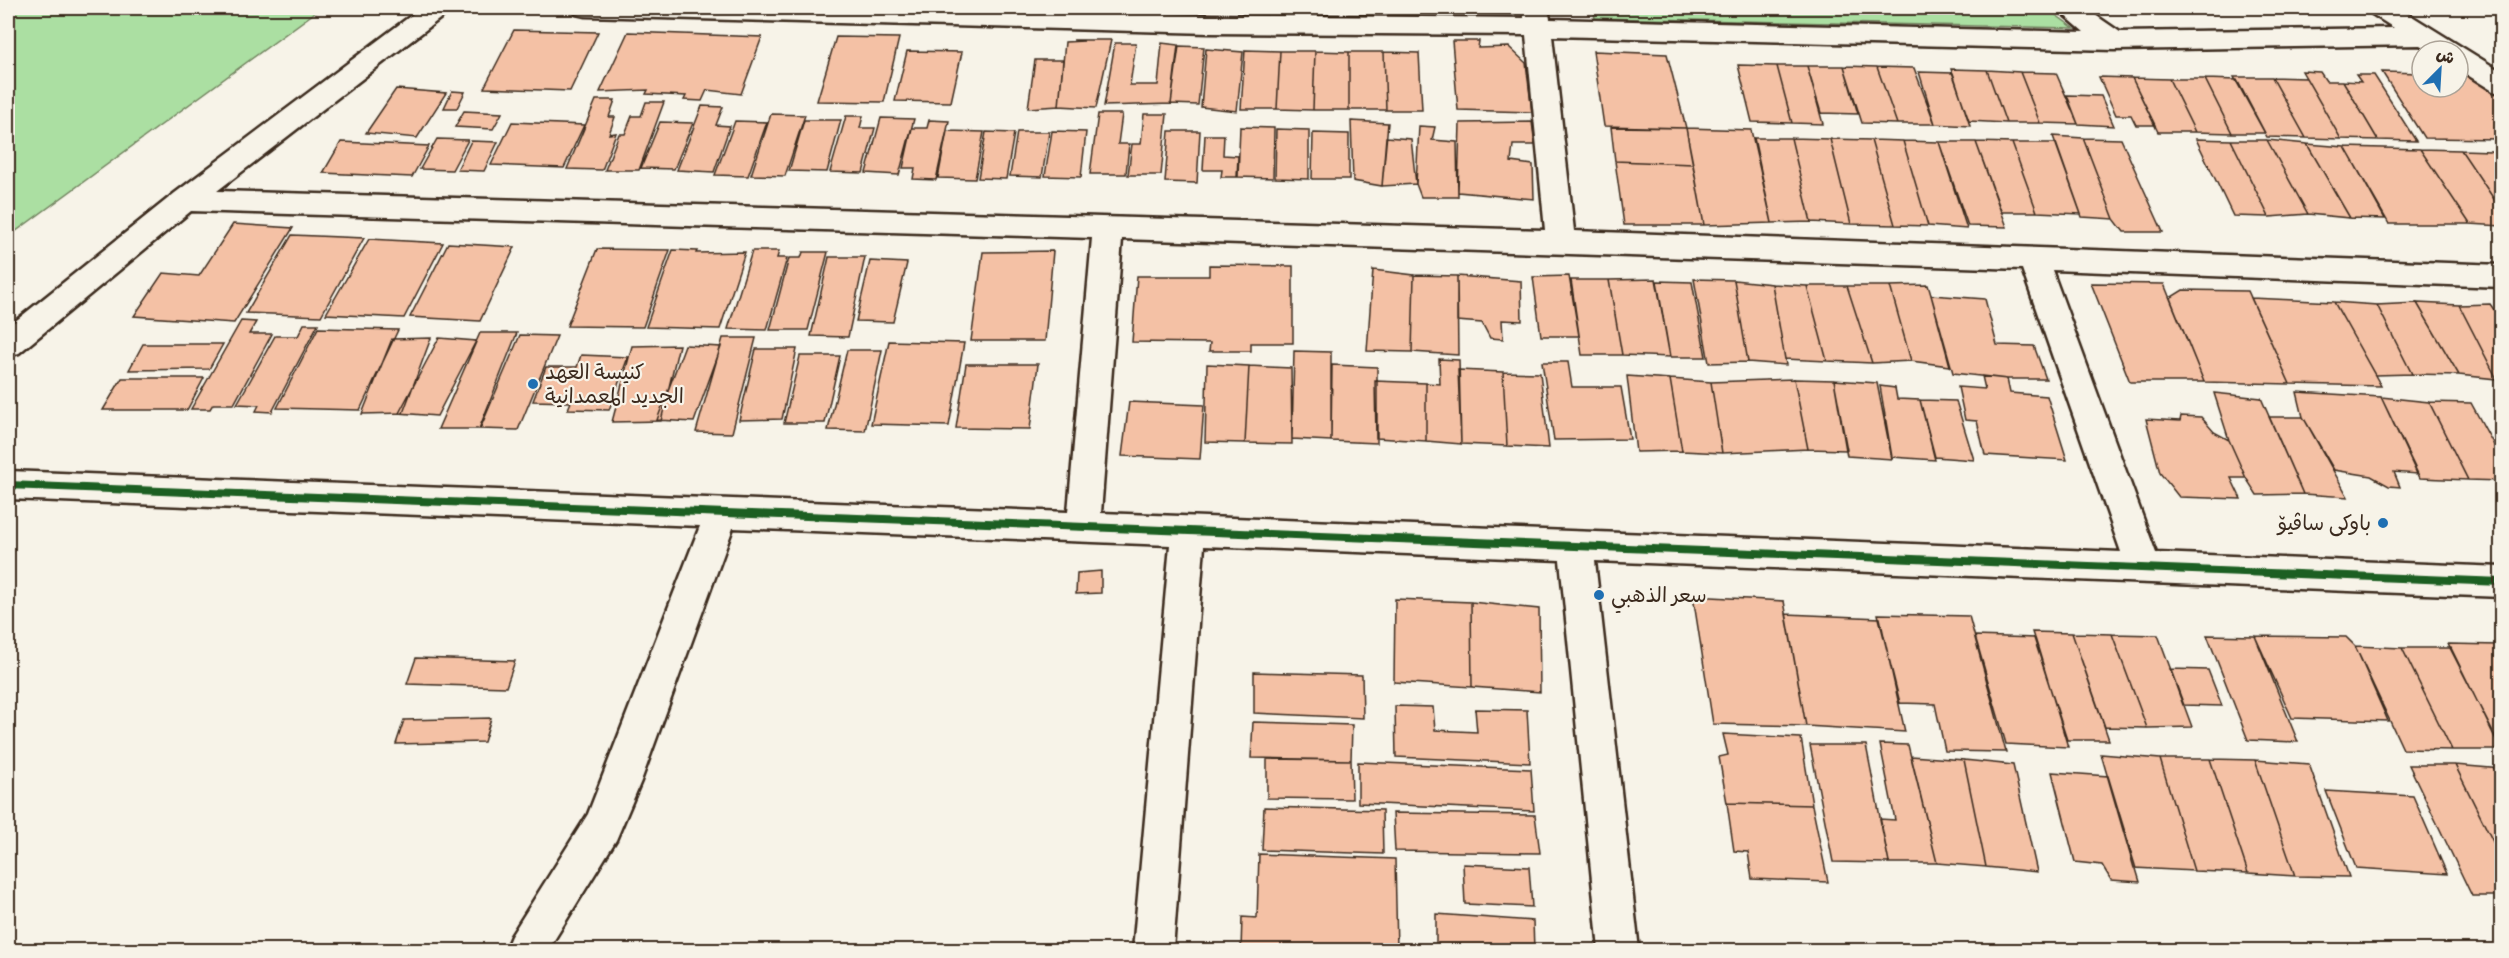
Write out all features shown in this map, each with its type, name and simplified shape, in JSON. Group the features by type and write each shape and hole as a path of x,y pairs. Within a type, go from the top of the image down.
{"street":[{"path":"8,344 185,200 437,8"},
{"path":"585,8 1210,16 1537,17 2114,41 2426,36"},
{"path":"2069,8 2114,41"},
{"path":"2381,8 2431,39"},
{"path":"1537,17 1561,241"},
{"path":"2470,65 2502,85"},
{"path":"185,200 1108,226 2502,276"},
{"path":"1083,527 1108,226"},
{"path":"2033,258 2144,569"},
{"path":"8,485 2502,582"},
{"path":"525,951 602,827 622,781 722,513"},
{"path":"1153,951 1188,531"},
{"path":"1576,546 1619,951"}],"shaded area":[{"path":"955,8 1211,8 1210,18"}],"green space":[{"path":"8,8 321,8 8,237"},
{"path":"1593,8 2046,8 2074,28 1595,18"}],"building":[{"path":"514,30 598,32 570,91 484,88"},
{"path":"628,32 762,37 741,94 707,90 702,101 684,100 686,96 646,94 648,90 600,92"},
{"path":"836,37 899,38 884,102 817,101"},
{"path":"1073,40 1111,40 1096,108 1059,106 1065,42 1084,41"},
{"path":"1452,41 1479,41 1478,48 1509,47 1526,63 1532,112 1458,110"},
{"path":"1115,43 1136,43 1130,85 1158,85 1162,43 1178,45 1171,104 1104,106"},
{"path":"1179,46 1204,47 1198,105 1171,104"},
{"path":"1206,49 1243,52 1237,111 1201,107"},
{"path":"1245,50 1280,51 1277,109 1241,109"},
{"path":"907,51 962,52 951,102 895,101"},
{"path":"1280,51 1315,51 1313,110 1277,109"},
{"path":"1315,51 1349,52 1349,110 1313,110"},
{"path":"1593,51 1667,54 1686,128 1604,126"},
{"path":"1349,52 1384,52 1386,110 1349,110"},
{"path":"1384,52 1419,53 1422,110 1386,110"},
{"path":"1035,60 1063,60 1059,106 1028,108"},
{"path":"1738,65 1777,66 1792,123 1752,122"},
{"path":"1777,66 1807,66 1823,124 1792,123"},
{"path":"1807,66 1844,66 1858,114 1821,113"},
{"path":"1844,66 1877,67 1897,124 1862,123"},
{"path":"1877,67 1914,68 1935,124 1897,124"},
{"path":"1951,69 1987,70 2006,123 1969,121"},
{"path":"1987,70 2020,72 2040,123 2006,123"},
{"path":"2302,71 2320,72 2326,81 2343,81 2378,140 2341,139"},
{"path":"1919,72 1953,73 1970,126 1935,124"},
{"path":"2020,72 2056,73 2078,124 2040,123"},
{"path":"2382,72 2410,73 2410,99 2470,99 2470,75 2502,95 2502,139 2424,138"},
{"path":"2356,75 2374,75 2416,141 2378,140 2343,81 2361,82"},
{"path":"2099,77 2132,78 2155,125 2136,125 2131,115 2116,115"},
{"path":"2234,77 2272,77 2306,138 2267,137"},
{"path":"2272,77 2306,78 2341,139 2306,138"},
{"path":"2132,78 2169,79 2195,132 2158,132"},
{"path":"2169,79 2205,79 2232,133 2195,132"},
{"path":"2205,79 2237,80 2265,133 2232,133"},
{"path":"396,89 446,93 417,138 366,133"},
{"path":"452,91 465,92 457,108 444,108"},
{"path":"2067,95 2101,96 2114,126 2078,124"},
{"path":"596,100 615,100 609,117 615,117 609,134 616,133 602,170 567,169"},
{"path":"646,102 664,102 639,170 605,170 619,134 625,134 632,116 641,116"},
{"path":"702,106 723,107 716,125 730,126 714,172 677,170"},
{"path":"464,111 502,113 493,129 455,127"},
{"path":"771,114 805,115 785,176 751,175"},
{"path":"1098,114 1122,114 1118,144 1129,144 1126,174 1090,174"},
{"path":"1144,114 1167,114 1161,175 1128,175 1132,144 1141,144"},
{"path":"846,116 863,116 860,128 875,128 863,173 830,172"},
{"path":"881,118 914,119 899,175 866,173"},
{"path":"804,120 841,120 827,172 789,171"},
{"path":"929,120 949,121 936,180 913,179 915,168 903,168 912,128 927,128"},
{"path":"735,121 767,122 748,176 715,175"},
{"path":"1351,121 1388,123 1382,186 1353,181"},
{"path":"512,122 584,125 564,168 491,165"},
{"path":"660,122 693,123 674,169 641,168"},
{"path":"1532,122 1535,145 1513,145 1511,162 1533,165 1534,199 1458,192 1460,123"},
{"path":"1419,126 1435,127 1432,140 1457,142 1458,197 1421,197 1416,184"},
{"path":"1240,127 1274,128 1273,178 1238,177"},
{"path":"1611,127 1686,128 1693,164 1615,161"},
{"path":"1686,128 1751,130 1772,223 1704,225"},
{"path":"1276,129 1309,130 1309,179 1275,178"},
{"path":"947,131 984,132 975,179 938,178"},
{"path":"1052,131 1086,132 1081,177 1045,176"},
{"path":"1169,131 1200,131 1197,183 1165,182"},
{"path":"986,132 1014,133 1006,179 978,178"},
{"path":"1017,132 1049,132 1042,177 1010,176"},
{"path":"1313,133 1349,134 1349,179 1312,179"},
{"path":"1205,135 1224,135 1223,155 1238,156 1237,177 1221,177 1222,170 1203,170"},
{"path":"2053,136 2083,138 2114,219 2082,217"},
{"path":"1386,137 1411,139 1416,184 1382,186"},
{"path":"1754,138 1791,138 1811,222 1772,223"},
{"path":"1791,138 1830,139 1851,224 1811,222"},
{"path":"2083,138 2121,139 2163,232 2124,232 2114,219"},
{"path":"437,139 468,140 452,170 420,169"},
{"path":"1830,139 1871,140 1895,225 1851,224"},
{"path":"2196,139 2231,140 2269,217 2233,216"},
{"path":"1871,140 1903,141 1928,226 1895,225"},
{"path":"2231,140 2267,140 2308,214 2269,217"},
{"path":"2267,140 2307,144 2350,218 2308,214"},
{"path":"471,141 498,142 484,171 457,170"},
{"path":"1903,141 1939,142 1967,229 1928,226"},
{"path":"341,142 429,146 412,177 323,173"},
{"path":"1939,142 1976,142 2007,227 1968,226"},
{"path":"1976,142 2012,143 2037,212 2001,212"},
{"path":"2012,143 2056,143 2081,214 2037,212"},
{"path":"2307,144 2345,147 2385,219 2350,218"},
{"path":"2345,147 2420,149 2470,224 2389,224"},
{"path":"2420,149 2461,150 2502,211 2502,226 2470,224"},
{"path":"2461,150 2491,151 2502,163 2502,211"},
{"path":"1615,161 1693,164 1704,225 1624,225"},
{"path":"233,224 293,228 234,323 134,316 163,273 199,276"},
{"path":"292,235 364,238 321,316 246,313"},
{"path":"369,239 443,243 404,318 326,314"},
{"path":"448,243 515,247 480,321 410,317"},
{"path":"597,249 670,250 643,327 567,326"},
{"path":"673,250 697,251 696,253 745,252 720,329 646,327"},
{"path":"752,251 779,251 777,258 787,258 767,330 728,329"},
{"path":"1053,251 1045,341 971,341 983,252"},
{"path":"803,252 828,252 808,330 770,330 789,258 801,258"},
{"path":"829,257 865,257 848,337 811,336"},
{"path":"870,261 907,263 893,322 856,321"},
{"path":"1209,265 1293,266 1293,343 1251,343 1251,351 1209,351 1210,343 1132,342 1137,276 1209,276"},
{"path":"1373,270 1414,275 1412,352 1367,351"},
{"path":"1414,275 1457,276 1458,355 1412,352"},
{"path":"1457,276 1521,281 1522,321 1502,320 1503,339 1490,338 1482,323 1457,321"},
{"path":"1569,276 1579,336 1541,336 1533,277"},
{"path":"1656,279 1670,357 1622,355 1609,280"},
{"path":"1694,279 1734,280 1748,362 1709,363"},
{"path":"1571,280 1609,280 1622,355 1582,355"},
{"path":"1734,280 1772,284 1786,365 1748,362"},
{"path":"1657,281 1692,282 1706,357 1670,357"},
{"path":"2091,283 2164,284 2204,382 2130,382"},
{"path":"1772,284 1807,286 1827,361 1785,359"},
{"path":"1928,285 1950,366 1911,361 1890,286"},
{"path":"1807,286 1847,286 1872,363 1827,361"},
{"path":"1847,286 1890,286 1911,361 1872,363"},
{"path":"2183,290 2248,291 2290,384 2204,382 2170,298"},
{"path":"1931,295 1985,299 1997,345 2034,346 2046,379 2007,379 1953,373"},
{"path":"2251,298 2334,302 2381,386 2290,384"},
{"path":"2334,302 2377,305 2412,374 2375,375"},
{"path":"2417,303 2459,375 2412,374 2377,305"},
{"path":"2417,303 2459,305 2497,379 2459,375"},
{"path":"2490,304 2502,321 2502,379 2497,379 2459,305"},
{"path":"241,321 256,322 249,334 272,334 234,404 213,404 210,409 191,409"},
{"path":"304,324 318,324 272,412 256,411 259,405 237,404 275,336 298,336"},
{"path":"318,328 398,330 360,410 277,408"},
{"path":"480,333 517,333 479,429 438,429"},
{"path":"520,335 557,336 518,430 480,429"},
{"path":"431,338 403,413 362,414 392,339"},
{"path":"439,338 476,341 437,416 399,413"},
{"path":"723,338 756,338 732,433 696,432"},
{"path":"889,341 964,343 949,426 871,424"},
{"path":"143,344 223,344 209,369 129,370"},
{"path":"679,345 661,421 612,422 632,346"},
{"path":"685,345 721,347 694,422 657,420"},
{"path":"756,349 797,349 782,419 739,420"},
{"path":"847,350 882,350 865,431 828,430"},
{"path":"1294,351 1331,352 1331,441 1292,439"},
{"path":"581,355 628,357 609,410 568,409 571,402 533,401 546,367 577,367"},
{"path":"800,356 840,356 825,423 784,423"},
{"path":"1439,359 1459,360 1461,444 1426,441 1426,383 1440,384"},
{"path":"1542,362 1568,362 1572,387 1621,387 1630,439 1554,440"},
{"path":"966,364 1038,364 1030,429 956,428"},
{"path":"1207,364 1249,366 1245,443 1205,442"},
{"path":"1332,365 1377,367 1377,443 1331,441"},
{"path":"1249,366 1291,368 1292,444 1245,443"},
{"path":"1458,370 1503,372 1507,446 1461,444"},
{"path":"1503,372 1540,373 1549,448 1507,446"},
{"path":"1627,376 1670,379 1682,451 1636,452"},
{"path":"1982,376 2007,379 2010,393 2047,396 2067,460 1985,455 1977,421 1965,420 1958,387 1985,389"},
{"path":"122,378 204,378 187,410 103,410"},
{"path":"1670,379 1711,382 1722,453 1682,451"},
{"path":"1794,379 1808,449 1722,453 1711,382"},
{"path":"1794,379 1834,380 1847,450 1808,449"},
{"path":"1834,380 1877,383 1892,459 1847,456"},
{"path":"1375,381 1426,383 1426,441 1376,438"},
{"path":"1880,386 1895,388 1897,399 1920,400 1935,460 1892,457"},
{"path":"2297,392 2381,397 2417,474 2394,472 2400,487 2389,486 2371,476 2334,470 2303,417"},
{"path":"2214,393 2261,398 2303,494 2257,495 2246,478 2229,440"},
{"path":"2381,397 2429,402 2468,480 2420,478"},
{"path":"1920,400 1956,401 1974,460 1935,457"},
{"path":"1129,402 1204,405 1200,459 1122,456"},
{"path":"2429,402 2471,403 2502,460 2502,481 2468,480"},
{"path":"2181,416 2201,417 2214,432 2229,440 2246,478 2231,478 2241,499 2179,497 2160,473 2146,419 2180,421"},
{"path":"2269,417 2303,417 2348,497 2303,494"},
{"path":"1101,571 1101,593 1076,594 1077,573"},
{"path":"1693,596 1784,601 1806,726 1713,724"},
{"path":"1395,599 1471,602 1472,687 1394,682"},
{"path":"1471,602 1539,609 1540,692 1472,687"},
{"path":"1786,614 1880,618 1905,732 1806,726"},
{"path":"1878,614 1969,616 2006,752 1945,751 1935,704 1900,703"},
{"path":"2032,632 2072,633 2109,740 2067,740"},
{"path":"2072,633 2112,634 2147,728 2105,727"},
{"path":"2112,634 2158,635 2192,727 2147,728"},
{"path":"2207,635 2255,636 2298,742 2248,740"},
{"path":"1975,636 2035,638 2068,747 2006,744"},
{"path":"2255,636 2346,637 2355,646 2388,721 2292,718"},
{"path":"2448,644 2499,645 2502,649 2502,750"},
{"path":"2355,646 2402,648 2452,750 2403,749"},
{"path":"2402,648 2451,648 2501,750 2452,750"},
{"path":"416,658 515,661 506,687 407,684"},
{"path":"2170,669 2208,670 2222,706 2183,705"},
{"path":"1254,672 1362,675 1363,718 1254,713"},
{"path":"1395,706 1433,707 1435,730 1477,732 1475,709 1527,710 1530,763 1396,757"},
{"path":"491,718 484,742 396,744 404,720"},
{"path":"1253,722 1352,725 1351,760 1251,758"},
{"path":"1723,734 1801,738 1812,805 1727,803 1719,757 1728,755"},
{"path":"1880,744 1908,745 1937,863 1889,863 1880,819 1895,820"},
{"path":"1810,745 1866,745 1889,863 1833,862"},
{"path":"2101,754 2160,759 2194,871 2134,868"},
{"path":"1911,756 1964,760 1986,867 1937,863"},
{"path":"1267,759 1351,760 1352,799 1267,798"},
{"path":"2160,759 2210,759 2248,873 2194,871"},
{"path":"2210,759 2255,760 2295,876 2248,873"},
{"path":"1964,760 2013,765 2037,872 1986,867"},
{"path":"2255,760 2309,764 2349,877 2295,876"},
{"path":"1358,762 1531,769 1534,811 1358,803"},
{"path":"2409,765 2455,765 2502,860 2502,884 2496,883 2498,896 2472,896"},
{"path":"2455,765 2502,769 2502,860"},
{"path":"2052,772 2108,776 2140,882 2111,880 2102,865 2075,862"},
{"path":"2326,791 2413,796 2447,874 2356,868"},
{"path":"1727,803 1812,805 1828,882 1752,879 1748,852 1734,851"},
{"path":"1264,807 1382,810 1383,854 1262,850"},
{"path":"1393,813 1535,815 1540,853 1395,851"},
{"path":"1259,854 1395,859 1397,950 1241,950 1242,917 1257,918"},
{"path":"1463,864 1529,867 1532,907 1465,904"},
{"path":"1436,914 1533,921 1534,950 1436,950"}],"cycle path":[{"path":"8,485 2502,582"}],"place":[{"name":"كنيسة العهد الجديد المعمدانية","path":"533,384"},
{"name":"باوکی ساڤیۆ","path":"2383,523"},
{"name":"سعر الذهبي","path":"1599,595"}]}
